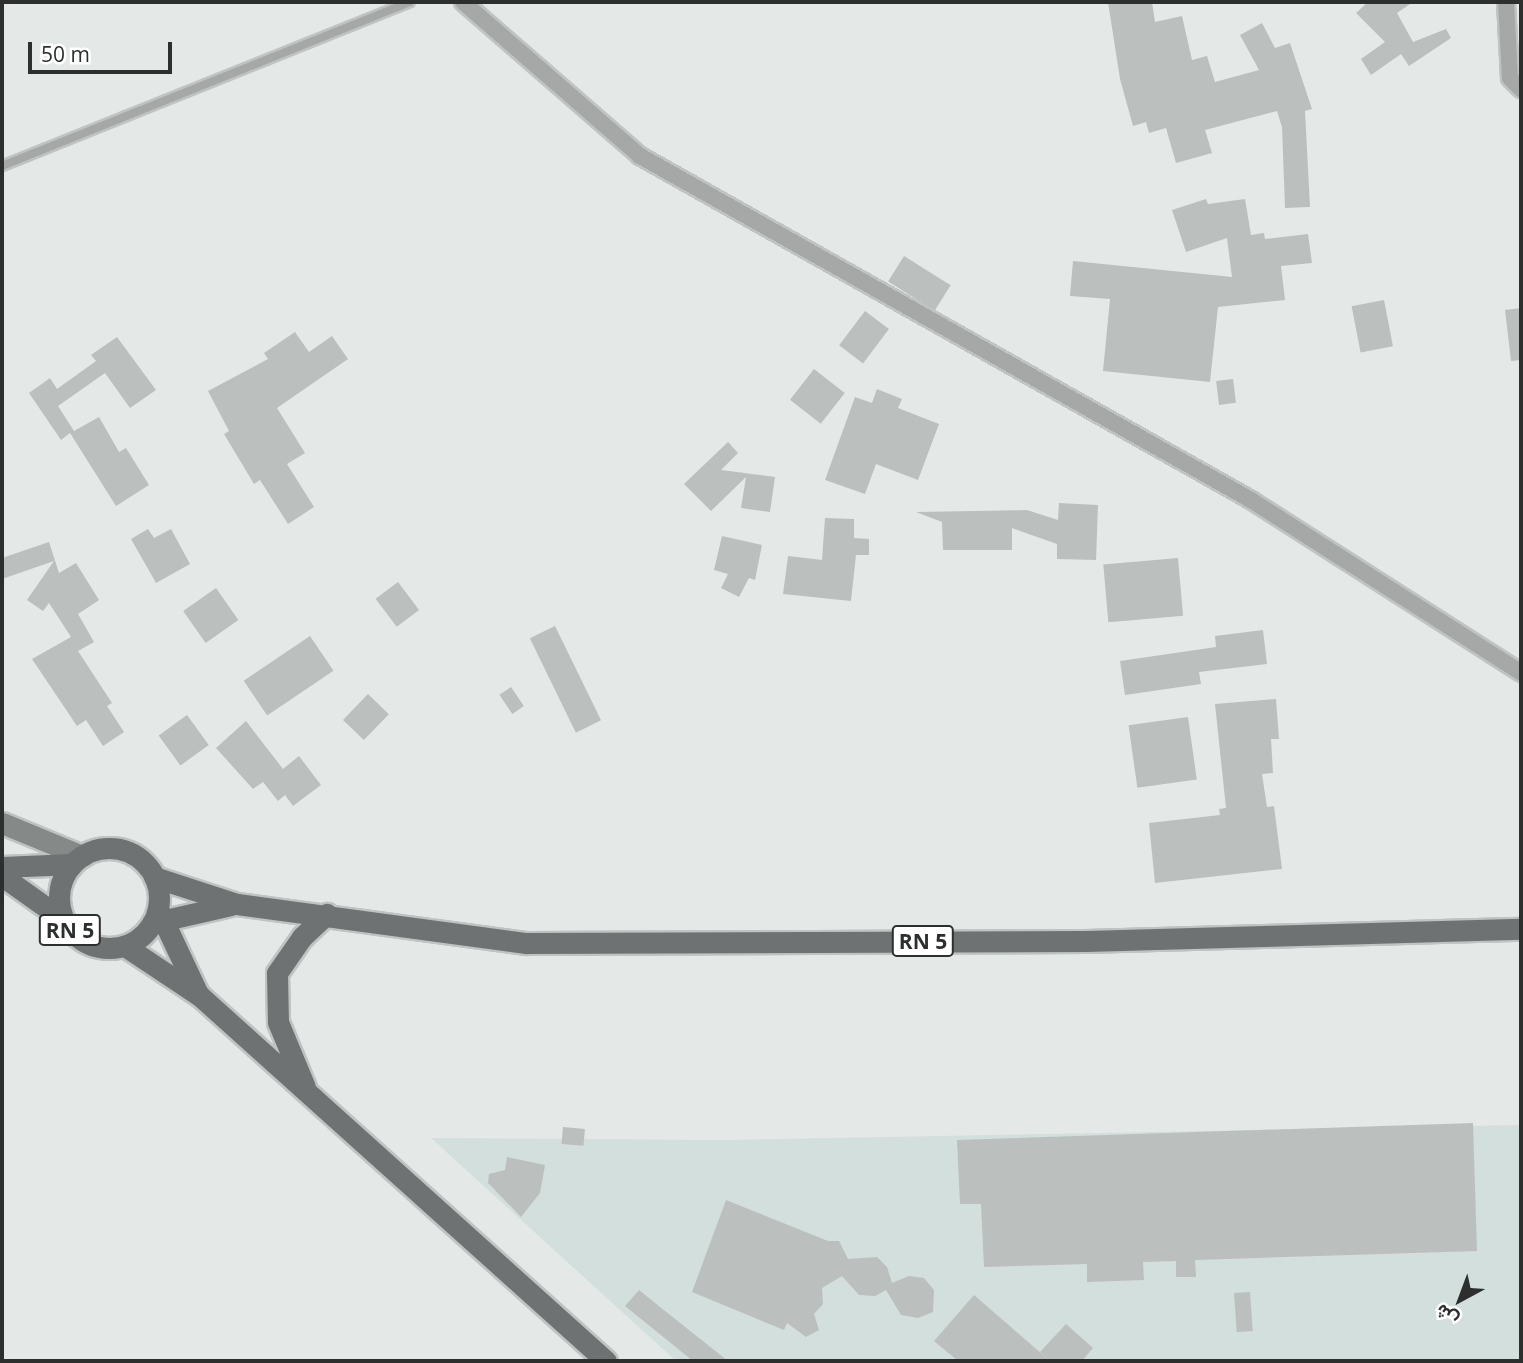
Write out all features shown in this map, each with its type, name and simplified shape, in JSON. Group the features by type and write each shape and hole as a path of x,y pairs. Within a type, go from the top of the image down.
{"main road":[{"path":"2,823 77,860"},
{"name":"RN 5","path":"2,867 77,860 117,849 139,858 154,877 237,904 526,943 1086,941 1521,929"},
{"name":"RN 5","path":"64,920 61,884 77,860"},
{"name":"RN 5","path":"2,876 64,920 89,945 125,946 158,918 237,904"},
{"path":"154,877 158,918 200,996"},
{"path":"308,1094 278,1022 277,973 294,946 327,915"},
{"path":"125,946 200,996 606,1361"}],"street":[{"path":"463,2 640,156 1251,500 1521,673"},
{"path":"1506,2 1510,78 1521,89"}],"lane":[{"path":"2,166 409,2"}],"shaded area":[{"path":"1521,1125 1521,1361 676,1361 431,1138 722,1140"}],"building":[{"path":"1108,2 1152,2 1155,22 1182,16 1192,60 1207,56 1215,82 1259,70 1240,35 1262,23 1275,48 1290,43 1312,109 1305,111 1310,207 1285,208 1282,127 1277,111 1205,130 1212,153 1176,163 1166,128 1149,133 1146,122 1133,126 1120,79"},
{"path":"1368,2 1413,2 1397,13 1413,42 1446,29 1451,38 1409,66 1401,54 1371,75 1361,59 1385,42 1356,13"},
{"path":"1206,199 1208,204 1245,199 1251,235 1264,233 1265,239 1308,234 1312,263 1281,266 1285,300 1218,307 1210,382 1103,371 1110,299 1070,296 1073,261 1232,277 1227,238 1186,252 1172,210"},
{"path":"904,256 951,285 935,311 888,281"},
{"path":"1384,300 1393,346 1361,352 1352,306"},
{"path":"1521,308 1521,360 1511,361 1505,310"},
{"path":"865,311 889,329 863,363 839,345"},
{"path":"295,332 309,352 332,336 348,359 277,408 305,453 287,464 314,507 288,524 260,480 254,484 224,434 229,431 208,391 268,359 264,353"},
{"path":"117,337 156,390 130,408 105,373 58,406 74,431 99,417 119,452 126,448 149,485 116,506 70,433 61,440 29,393 50,378 57,389 96,361 91,355"},
{"path":"814,369 845,393 821,424 790,400"},
{"path":"1233,379 1236,403 1219,405 1216,381"},
{"path":"877,389 902,399 898,408 939,424 918,480 876,464 865,494 825,480 855,397 872,403"},
{"path":"728,442 738,453 721,470 775,477 770,512 741,508 746,477 711,511 684,484"},
{"path":"1059,503 1098,505 1096,560 1057,559 1057,544 1012,528 1012,550 943,550 942,522 916,512 1027,510 1058,520"},
{"path":"825,518 854,519 854,538 869,539 869,555 856,555 851,601 783,594 788,556 822,560"},
{"path":"148,529 154,538 171,529 190,564 156,583 131,539"},
{"path":"722,536 762,545 755,580 749,578 739,597 721,588 728,574 714,570"},
{"path":"49,542 59,573 76,563 99,600 78,614 94,642 78,651 112,703 107,706 124,732 103,746 86,720 77,726 32,659 71,637 49,603 43,611 27,600 54,561 2,579 2,558"},
{"path":"1178,558 1183,616 1108,622 1103,565"},
{"path":"398,582 419,610 397,627 376,599"},
{"path":"216,588 238,620 206,643 183,611"},
{"path":"555,626 601,720 576,733 530,638"},
{"path":"1263,630 1267,664 1199,672 1201,684 1125,695 1120,661 1216,647 1215,636"},
{"path":"310,636 333,671 267,716 244,681"},
{"path":"511,687 524,706 512,714 499,695"},
{"path":"368,694 389,714 364,740 343,720"},
{"path":"1276,699 1279,739 1271,739 1273,773 1262,774 1267,807 1274,806 1282,869 1155,883 1149,823 1220,815 1219,809 1226,808 1215,704"},
{"path":"187,715 209,745 180,766 159,736"},
{"path":"1188,717 1197,779 1137,788 1129,725"},
{"path":"246,721 283,769 299,756 321,785 293,806 285,795 278,801 263,782 253,789 216,748"},
{"path":"1473,1123 1477,1251 1195,1260 1196,1277 1176,1277 1176,1261 1143,1262 1144,1280 1087,1282 1087,1264 984,1267 981,1204 960,1204 957,1140"},
{"path":"563,1127 585,1129 583,1146 562,1144"},
{"path":"507,1157 545,1165 540,1193 521,1217 488,1183 489,1174 505,1170"},
{"path":"726,1200 828,1241 839,1241 848,1259 877,1257 887,1267 892,1283 909,1276 924,1278 934,1290 933,1312 918,1318 901,1315 886,1290 875,1296 859,1295 842,1276 822,1288 823,1304 814,1314 819,1330 806,1337 787,1323 784,1330 692,1292"},
{"path":"639,1290 728,1361 693,1361 625,1306"},
{"path":"1250,1292 1253,1331 1237,1332 1234,1293"},
{"path":"974,1295 1050,1361 958,1361 934,1341"},
{"path":"1066,1324 1093,1348 1082,1361 1050,1361 1040,1352"}]}
